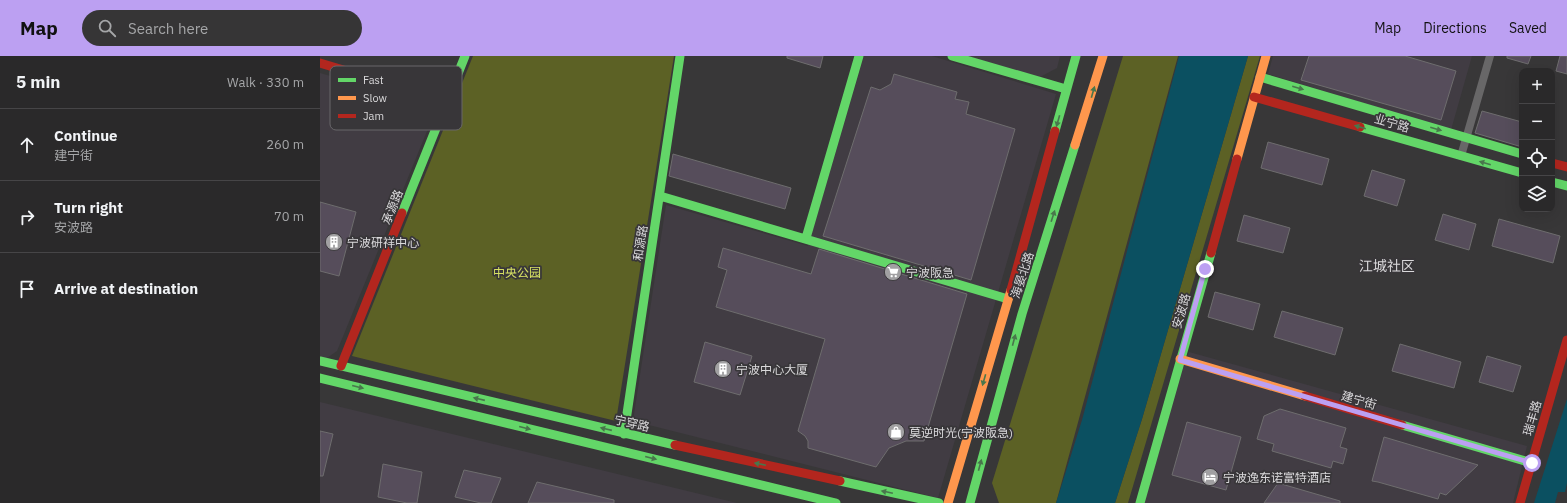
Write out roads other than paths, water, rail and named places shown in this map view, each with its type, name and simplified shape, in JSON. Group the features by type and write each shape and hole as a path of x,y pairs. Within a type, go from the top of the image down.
{"street":[{"name":"承源路","path":"461,66 465,56"},
{"name":"和源路","path":"624,434 680,56"},
{"path":"806,238 859,56"},
{"path":"952,56 1066,89"},
{"name":"海晏北路","path":"948,503 1008,299 1076,56"},
{"name":"海晏北路","path":"970,503 1022,314 1103,56"},
{"name":"安波路","path":"1140,503 1266,56"},
{"path":"1461,156 1490,56"},
{"path":"320,63 330,66"},
{"name":"业宁路","path":"1260,77 1519,153"},
{"name":"业宁路","path":"1254,97 1519,172"},
{"name":"承源路","path":"342,366 436,130"},
{"path":"1555,164 1567,168"},
{"path":"1555,183 1567,186"},
{"path":"660,196 1008,299"},
{"name":"瑞丰路","path":"1520,503 1564,365 1567,340"},
{"name":"建宁街","path":"1180,360 1532,463"},
{"name":"宁穿路","path":"320,361 624,434 939,503"},
{"path":"320,378 836,503"}],"water":[{"path":"1179,56 1248,56 1142,419 1115,503 1056,503 1082,420"},
{"path":"1567,399 1567,483 1565,492 1558,492 1555,503 1534,503"}],"place":[{"name":"宁波研祥中心","path":"334,242"},
{"name":"宁波阪急","path":"893,272"},
{"name":"宁波中心大厦","path":"723,369"},
{"name":"莫逆时光(宁波阪急)","path":"896,432"},
{"name":"宁波逸东诺富特酒店","path":"1210,477"}],"district":[{"name":"江城社区","path":"1387,266"}],"park label":[{"name":"中央公园","path":"517,272"}]}
